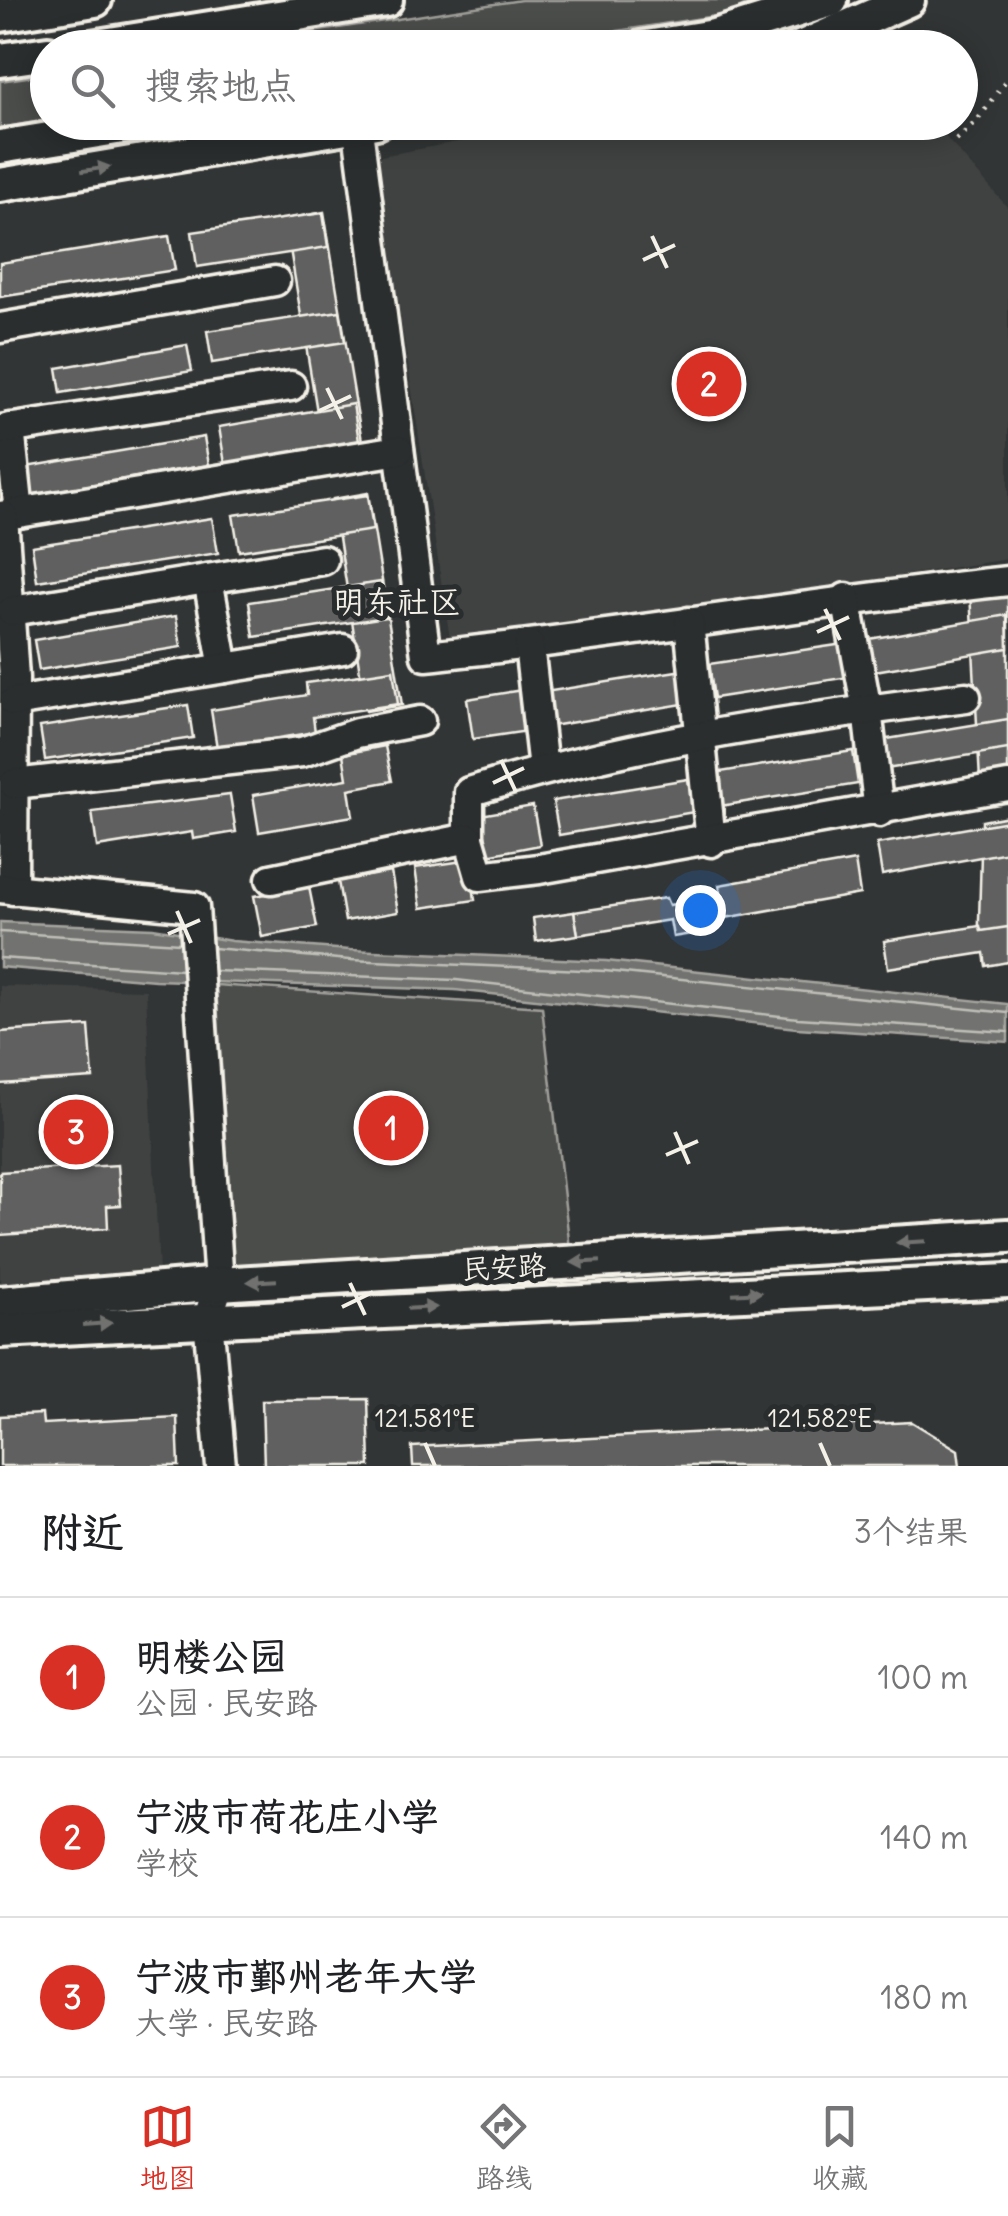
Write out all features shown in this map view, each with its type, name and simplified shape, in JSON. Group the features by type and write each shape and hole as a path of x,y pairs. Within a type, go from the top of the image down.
{"main road":[{"path":"0,15 95,0"},
{"path":"198,30 386,0"},
{"path":"734,30 831,0"},
{"path":"840,30 908,0"},
{"path":"0,60 30,56"},
{"path":"0,146 38,140"},
{"path":"0,185 268,140"},
{"name":"民安路","path":"0,1303 219,1284 1008,1236"},
{"name":"民安路","path":"0,1330 1008,1281"}],"street":[{"path":"365,140 426,656 529,646 846,598 1008,581"},
{"path":"0,328 275,281"},
{"path":"220,1466 208,1318 219,1284 194,907 7,889 14,784 3,427 292,386"},
{"path":"8,515 399,450"},
{"path":"8,622 208,579 322,560"},
{"path":"208,579 224,668"},
{"path":"846,598 868,710 880,812"},
{"path":"689,622 711,842"},
{"path":"529,646 543,769"},
{"path":"9,717 224,668 342,648"},
{"path":"966,697 702,738 543,769 469,792 469,838 480,876 711,842 1008,786"},
{"path":"14,784 302,752 356,733 420,721"},
{"path":"271,879 469,838"}],"path":[{"path":"978,120 1008,77"}],"shaded area":[{"path":"521,0 757,0 728,14 624,30 326,30"},
{"path":"30,77 30,123 0,128 0,81"},
{"path":"468,140 948,140 1008,208 1008,559 451,645 376,157"},
{"path":"216,985 542,1007 570,1249 234,1268"},
{"path":"0,986 146,990 159,1274 0,1290"}],"water":[{"path":"0,922 153,928 232,941 350,950 606,961 1008,1004 1008,1042 797,1028 455,990 155,980 0,967"}],"building":[{"path":"324,212 362,441 323,448 285,219"},
{"path":"323,213 328,247 197,267 192,232"},
{"path":"169,236 175,270 0,297 0,263"},
{"path":"340,311 345,342 212,363 207,331"},
{"path":"187,345 192,371 61,393 57,368"},
{"path":"353,404 359,441 225,464 219,427"},
{"path":"204,437 209,465 30,495 26,467"},
{"path":"368,493 402,705 366,711 333,499"},
{"path":"368,495 373,530 239,551 233,515"},
{"path":"212,518 218,553 37,581 32,546"},
{"path":"381,582 386,617 254,637 249,602"},
{"path":"1008,590 1008,779 980,781 970,592"},
{"path":"1007,615 1008,648 875,671 869,639"},
{"path":"176,616 181,647 39,670 34,640"},
{"path":"844,644 849,677 714,698 709,664"},
{"path":"393,670 398,704 313,717 315,732 217,748 211,710 307,695 306,683"},
{"path":"683,670 689,703 551,726 545,692"},
{"path":"522,690 528,731 473,739 467,699"},
{"path":"188,705 193,738 45,760 40,727"},
{"path":"1008,719 1008,749 880,770 875,741"},
{"path":"385,746 392,781 349,789 353,816 259,832 253,795 347,779 343,754"},
{"path":"853,751 858,784 720,806 714,773"},
{"path":"688,779 694,812 559,835 553,801"},
{"path":"230,795 236,832 193,839 192,832 97,847 92,812"},
{"path":"533,806 540,845 482,856 475,816"},
{"path":"1008,816 1008,948 978,952 982,821"},
{"path":"1008,821 1008,852 882,875 877,844"},
{"path":"470,860 475,900 421,908 415,868"},
{"path":"855,861 860,894 725,918 719,885"},
{"path":"391,872 398,912 345,921 338,881"},
{"path":"309,887 317,927 262,937 254,896"},
{"path":"666,898 669,905 709,898 715,930 673,937 670,920 578,935 574,912"},
{"path":"574,912 578,935 536,941 533,918"},
{"path":"980,926 981,931 1008,927 1008,962 986,966 984,953 888,968 884,941"},
{"path":"89,1026 93,1078 0,1084 0,1032"},
{"path":"118,1165 121,1205 107,1206 108,1228 0,1235 0,1172"},
{"path":"368,1399 370,1466 264,1466 262,1400"},
{"path":"42,1414 43,1424 177,1417 179,1466 0,1466 0,1416"},
{"path":"912,1422 958,1450 960,1466 413,1466 412,1447"}],"place":[{"name":"宁波市荷花庄小学","path":"709,384"},
{"name":"明楼公园","path":"391,1128"},
{"name":"宁波市鄞州老年大学","path":"76,1132"}],"district":[{"name":"明东社区","path":"397,601"}]}
